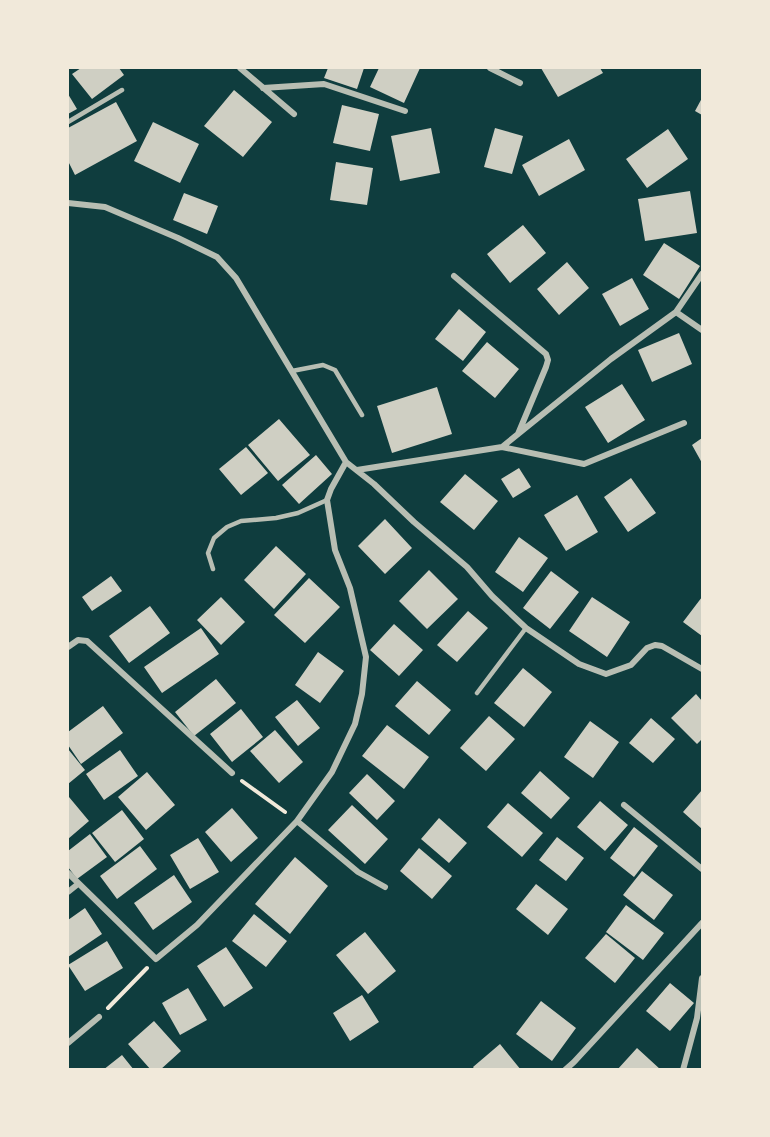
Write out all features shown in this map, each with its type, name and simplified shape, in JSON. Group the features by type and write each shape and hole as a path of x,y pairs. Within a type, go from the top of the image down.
{"street":[{"path":"240,68 294,114"},
{"path":"490,68 520,83"},
{"path":"263,88 324,84 405,111"},
{"path":"68,203 105,207 217,257 236,278 346,462 467,567 492,596 526,628 579,664 606,674 631,665 647,648 655,645 662,646 702,669"},
{"path":"502,447 611,359 676,312 702,274"},
{"path":"454,276 546,354 546,367 518,434"},
{"path":"676,312 702,330"},
{"path":"357,471 502,447 584,464 684,423"},
{"path":"68,873 156,959 198,925 297,821 332,772 355,724 362,694 366,657 350,588 335,550 327,500 346,462"},
{"path":"68,647 78,640 87,640 232,773"},
{"path":"624,805 702,869"},
{"path":"297,821 358,872 385,887"},
{"path":"68,892 78,884"},
{"path":"565,1070 702,923"},
{"path":"683,1070 697,1018 702,978"},
{"path":"68,1043 99,1017"}],"lane":[{"path":"68,122 122,90"},
{"path":"292,371 323,365 335,370 362,416"},
{"path":"213,569 208,553 214,538 227,527 241,521 276,518 298,513 327,500"},
{"path":"477,693 526,628"}],"path":[{"path":"232,773 297,821"},
{"path":"99,1017 156,959"}],"building":[{"path":"81,68 119,68 124,75 92,99 72,74"},
{"path":"328,68 364,68 357,89 324,78"},
{"path":"379,68 420,68 404,103 370,87"},
{"path":"541,68 600,68 603,73 558,97"},
{"path":"234,90 272,122 243,157 204,126"},
{"path":"68,94 77,109 68,114"},
{"path":"702,98 702,115 695,111"},
{"path":"116,102 137,141 75,175 68,161 68,128"},
{"path":"342,105 379,114 370,151 333,143"},
{"path":"153,122 199,144 180,183 134,161"},
{"path":"431,128 440,173 400,181 391,136"},
{"path":"495,128 523,136 512,174 484,167"},
{"path":"668,129 688,159 647,188 626,159"},
{"path":"569,139 585,170 539,196 522,165"},
{"path":"336,162 373,168 367,205 330,200"},
{"path":"690,191 697,233 645,241 638,199"},
{"path":"184,193 218,206 207,234 173,220"},
{"path":"523,225 546,253 510,283 487,254"},
{"path":"664,243 700,266 679,299 643,275"},
{"path":"567,262 589,288 559,315 537,289"},
{"path":"632,278 649,309 620,326 602,294"},
{"path":"459,309 486,332 463,361 435,339"},
{"path":"679,333 692,364 652,382 638,350"},
{"path":"487,342 519,369 495,398 462,371"},
{"path":"622,384 645,420 608,443 585,407"},
{"path":"437,387 452,434 392,453 377,406"},
{"path":"279,419 310,455 278,481 248,445"},
{"path":"702,438 702,463 692,445"},
{"path":"246,447 268,473 241,495 219,469"},
{"path":"316,455 332,474 299,504 282,485"},
{"path":"519,468 531,487 513,498 501,479"},
{"path":"465,474 498,501 474,530 440,502"},
{"path":"631,478 656,513 628,532 604,497"},
{"path":"577,495 598,532 566,551 544,515"},
{"path":"385,519 412,548 385,574 358,546"},
{"path":"519,537 548,558 523,592 495,572"},
{"path":"276,546 306,574 274,609 244,580"},
{"path":"429,570 458,599 427,629 399,601"},
{"path":"551,571 579,592 550,629 523,608"},
{"path":"111,576 122,591 92,611 82,597"},
{"path":"309,578 340,607 305,643 274,615"},
{"path":"221,597 245,622 221,645 197,620"},
{"path":"592,597 630,622 607,657 569,631"},
{"path":"702,597 702,636 683,622"},
{"path":"150,606 170,633 129,663 109,636"},
{"path":"468,611 488,628 457,662 437,645"},
{"path":"394,624 423,650 399,676 370,650"},
{"path":"201,628 219,654 162,693 144,667"},
{"path":"318,652 344,671 320,703 295,685"},
{"path":"523,668 552,692 524,727 494,703"},
{"path":"216,679 236,703 194,736 175,712"},
{"path":"417,681 451,710 429,735 395,706"},
{"path":"696,694 702,701 702,739 697,744 671,718"},
{"path":"297,700 320,728 298,746 275,717"},
{"path":"103,706 123,733 81,764 68,745 68,732"},
{"path":"241,709 263,737 232,762 210,734"},
{"path":"489,716 515,739 486,771 460,748"},
{"path":"651,718 675,739 653,763 629,743"},
{"path":"590,721 619,742 593,778 564,757"},
{"path":"387,725 429,757 404,789 362,756"},
{"path":"275,730 303,762 279,783 250,751"},
{"path":"68,749 85,770 68,784"},
{"path":"120,750 138,776 104,800 86,774"},
{"path":"540,771 570,798 551,819 521,793"},
{"path":"147,772 175,805 146,830 118,797"},
{"path":"367,774 395,801 377,820 349,793"},
{"path":"702,790 702,829 683,812"},
{"path":"68,798 89,821 68,839"},
{"path":"600,801 628,825 605,851 577,827"},
{"path":"508,803 543,833 522,857 487,827"},
{"path":"352,805 388,839 365,864 328,830"},
{"path":"232,808 258,838 231,862 205,832"},
{"path":"122,810 144,839 115,862 92,833"},
{"path":"439,818 467,843 449,863 421,839"},
{"path":"634,827 658,846 634,877 610,858"},
{"path":"90,834 107,857 77,879 68,867 68,851"},
{"path":"557,837 584,858 566,881 539,860"},
{"path":"198,838 219,872 190,889 170,855"},
{"path":"140,846 157,869 117,899 100,876"},
{"path":"419,848 452,876 432,899 400,871"},
{"path":"295,857 328,886 290,934 255,904"},
{"path":"642,871 673,895 654,920 623,895"},
{"path":"174,875 192,902 153,930 134,903"},
{"path":"536,884 568,909 548,935 516,909"},
{"path":"626,905 664,933 643,960 606,932"},
{"path":"85,908 102,934 68,957 68,920"},
{"path":"254,914 287,941 266,967 232,941"},
{"path":"365,932 396,971 368,994 336,955"},
{"path":"606,934 635,958 615,983 585,958"},
{"path":"107,941 123,968 85,991 68,965"},
{"path":"226,947 253,988 224,1007 197,966"},
{"path":"670,983 694,1003 670,1031 646,1011"},
{"path":"188,988 207,1020 180,1035 162,1003"},
{"path":"362,995 379,1022 350,1041 333,1013"},
{"path":"541,1001 576,1028 552,1061 516,1034"},
{"path":"154,1021 181,1051 160,1070 151,1070 128,1044"},
{"path":"500,1044 521,1070 475,1070 473,1067"},
{"path":"637,1048 661,1070 617,1070"},
{"path":"122,1055 134,1070 103,1070"}]}
